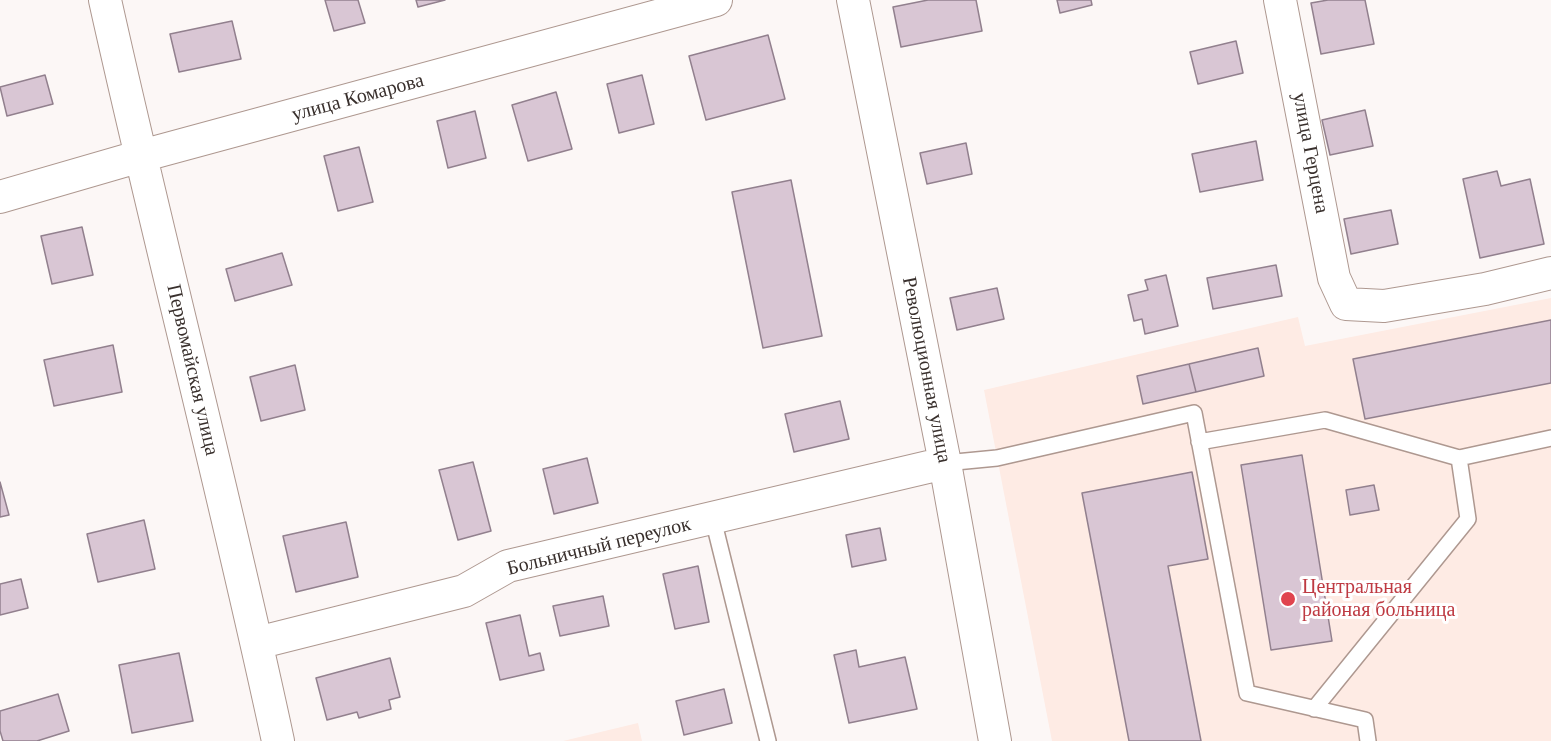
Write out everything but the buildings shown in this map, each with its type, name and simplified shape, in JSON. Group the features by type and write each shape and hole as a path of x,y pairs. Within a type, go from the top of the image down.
{"street":[{"name":"Первомайская улица","path":"105,0 257,643 278,741"},
{"name":"улица Комарова","path":"0,197 141,156 716,0"},
{"name":"Революционная улица","path":"853,0 945,463 995,741"},
{"name":"улица Герцена","path":"1280,0 1334,278 1346,304 1384,306 1485,289 1551,273"},
{"name":"Больничный переулок","path":"257,643 464,591 508,566 945,463"}],"lane":[{"path":"945,463 997,458 1194,413 1246,693 1365,720 1368,741"},
{"path":"1199,442 1325,420 1459,458 1551,438"},
{"path":"1314,709 1468,519 1459,458"},
{"path":"713,519 768,741"}],"shaded area":[{"name":"Центральная районая больница","path":"1551,298 1551,741 1052,741 984,390 1298,317 1305,346"},
{"path":"638,723 642,741 563,741"}],"place":[{"name":"Центральная районая больница","path":"1288,599"}]}
